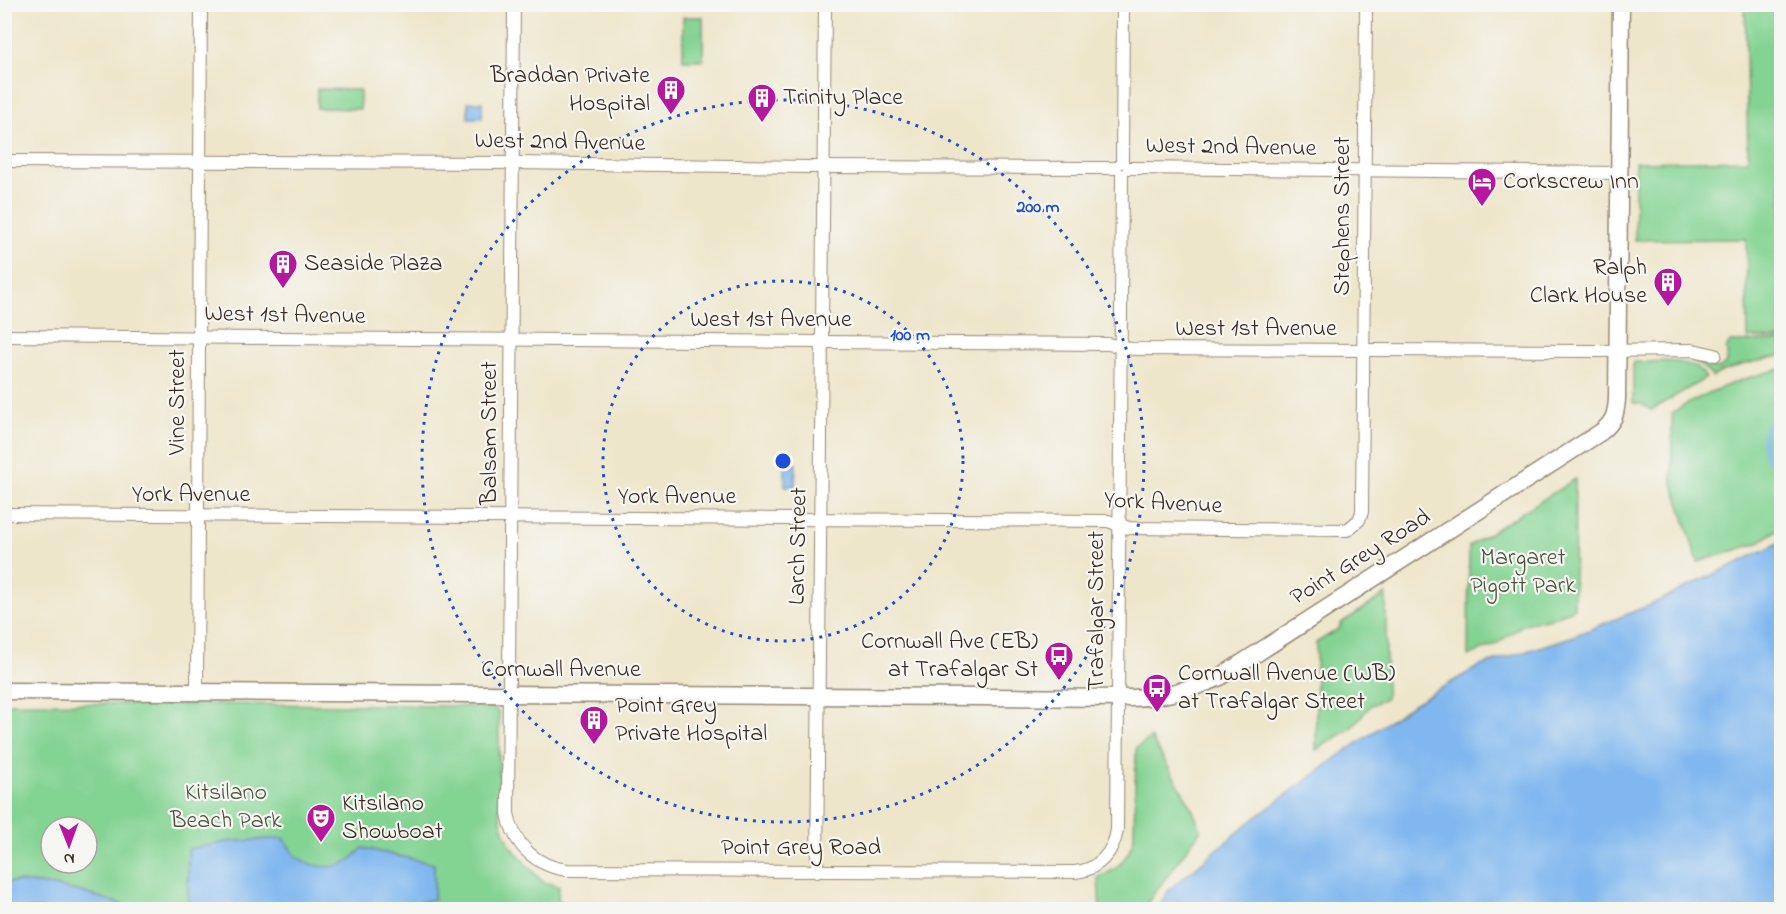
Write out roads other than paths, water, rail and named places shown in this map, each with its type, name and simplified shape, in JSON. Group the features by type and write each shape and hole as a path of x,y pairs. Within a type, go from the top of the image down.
{"main road":[{"path":"1617,351 1621,4"},
{"name":"Point Grey Road","path":"1118,698 1149,698 1173,694 1221,676 1601,432 1614,420 1617,411 1617,351"},
{"name":"Cornwall Avenue","path":"4,691 1118,698"}],"street":[{"name":"Vine Street","path":"197,692 201,4"},
{"name":"Balsam Street","path":"514,4 508,813 512,830 531,855"},
{"name":"Larch Street","path":"817,872 825,4"},
{"name":"Trafalgar Street","path":"1074,872 1088,870 1102,860 1115,840 1117,830 1123,4"},
{"name":"Stephens Street","path":"1347,530 1359,520 1362,512 1366,4"},
{"name":"West 2nd Avenue","path":"4,161 1620,173"},
{"name":"West 1st Avenue","path":"4,336 1108,344 1132,349 1363,351 1693,350 1715,355"},
{"name":"York Avenue","path":"4,514 1108,521 1129,528 1347,530"},
{"name":"Point Grey Road","path":"531,855 547,866 567,870 1074,872"}],"water":[{"path":"468,102 482,102 482,118 468,118"},
{"path":"785,463 796,464 795,486 785,486"},
{"path":"1781,542 1781,909 1157,909 1169,890 1251,821 1415,703 1480,666 1571,637 1650,605"},
{"path":"284,838 299,858 313,865 328,867 342,864 363,848 434,864 434,899 388,910 188,909 188,849 226,842"},
{"path":"5,882 55,886 136,909 5,909"}],"waterway":[{"path":"1782,404 1766,430 1763,444 1767,458 1782,472"}],"place":[{"name":"Braddan Private Hospital","path":"671,116"},
{"name":"Trinity Place","path":"762,124"},
{"name":"Corkscrew Inn","path":"1482,208"},
{"name":"Seaside Plaza","path":"283,290"},
{"name":"Ralph Clark House","path":"1668,308"},
{"name":"Cornwall Ave (EB) at Trafalgar St","path":"1059,682"},
{"name":"Cornwall Avenue (WB) at Trafalgar Street","path":"1157,714"},
{"name":"Point Grey Private Hospital","path":"594,746"},
{"name":"Kitsilano Showboat","path":"321,844"}],"park label":[{"name":"Margaret Pigott Park","path":"1523,572"},
{"name":"Kitsilano Beach Park","path":"226,807"}]}
